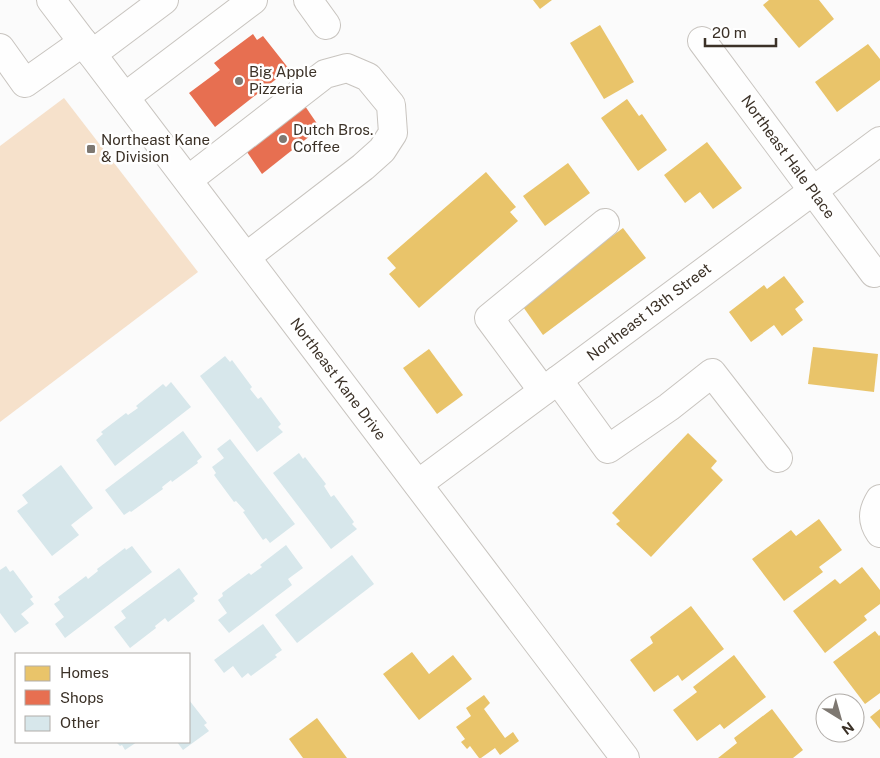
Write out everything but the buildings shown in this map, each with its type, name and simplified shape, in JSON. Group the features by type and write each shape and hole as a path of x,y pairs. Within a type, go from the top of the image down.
{"main road":[{"name":"Northeast Kane Drive","path":"51,0 625,758"},
{"path":"0,48 25,83 88,48 164,0"},
{"path":"125,97 253,0"},
{"path":"308,0 326,25"},
{"name":"Northeast Hale Place","path":"702,41 874,273"},
{"path":"188,180 325,74 347,68 368,77 391,105 393,133 382,150 363,167 246,257"},
{"name":"Northeast 13th Street","path":"418,484 880,141"},
{"path":"605,223 489,318 608,449 669,407 712,373 778,458"},
{"path":"880,499 874,512 874,525 880,533"}],"shaded area":[{"path":"64,98 198,272 0,422 0,146"}],"place":[{"name":"Big Apple Pizzeria","path":"239,81"},
{"name":"Dutch Bros. Coffee","path":"283,139"},
{"name":"Northeast Kane & Division","path":"91,149"}]}
